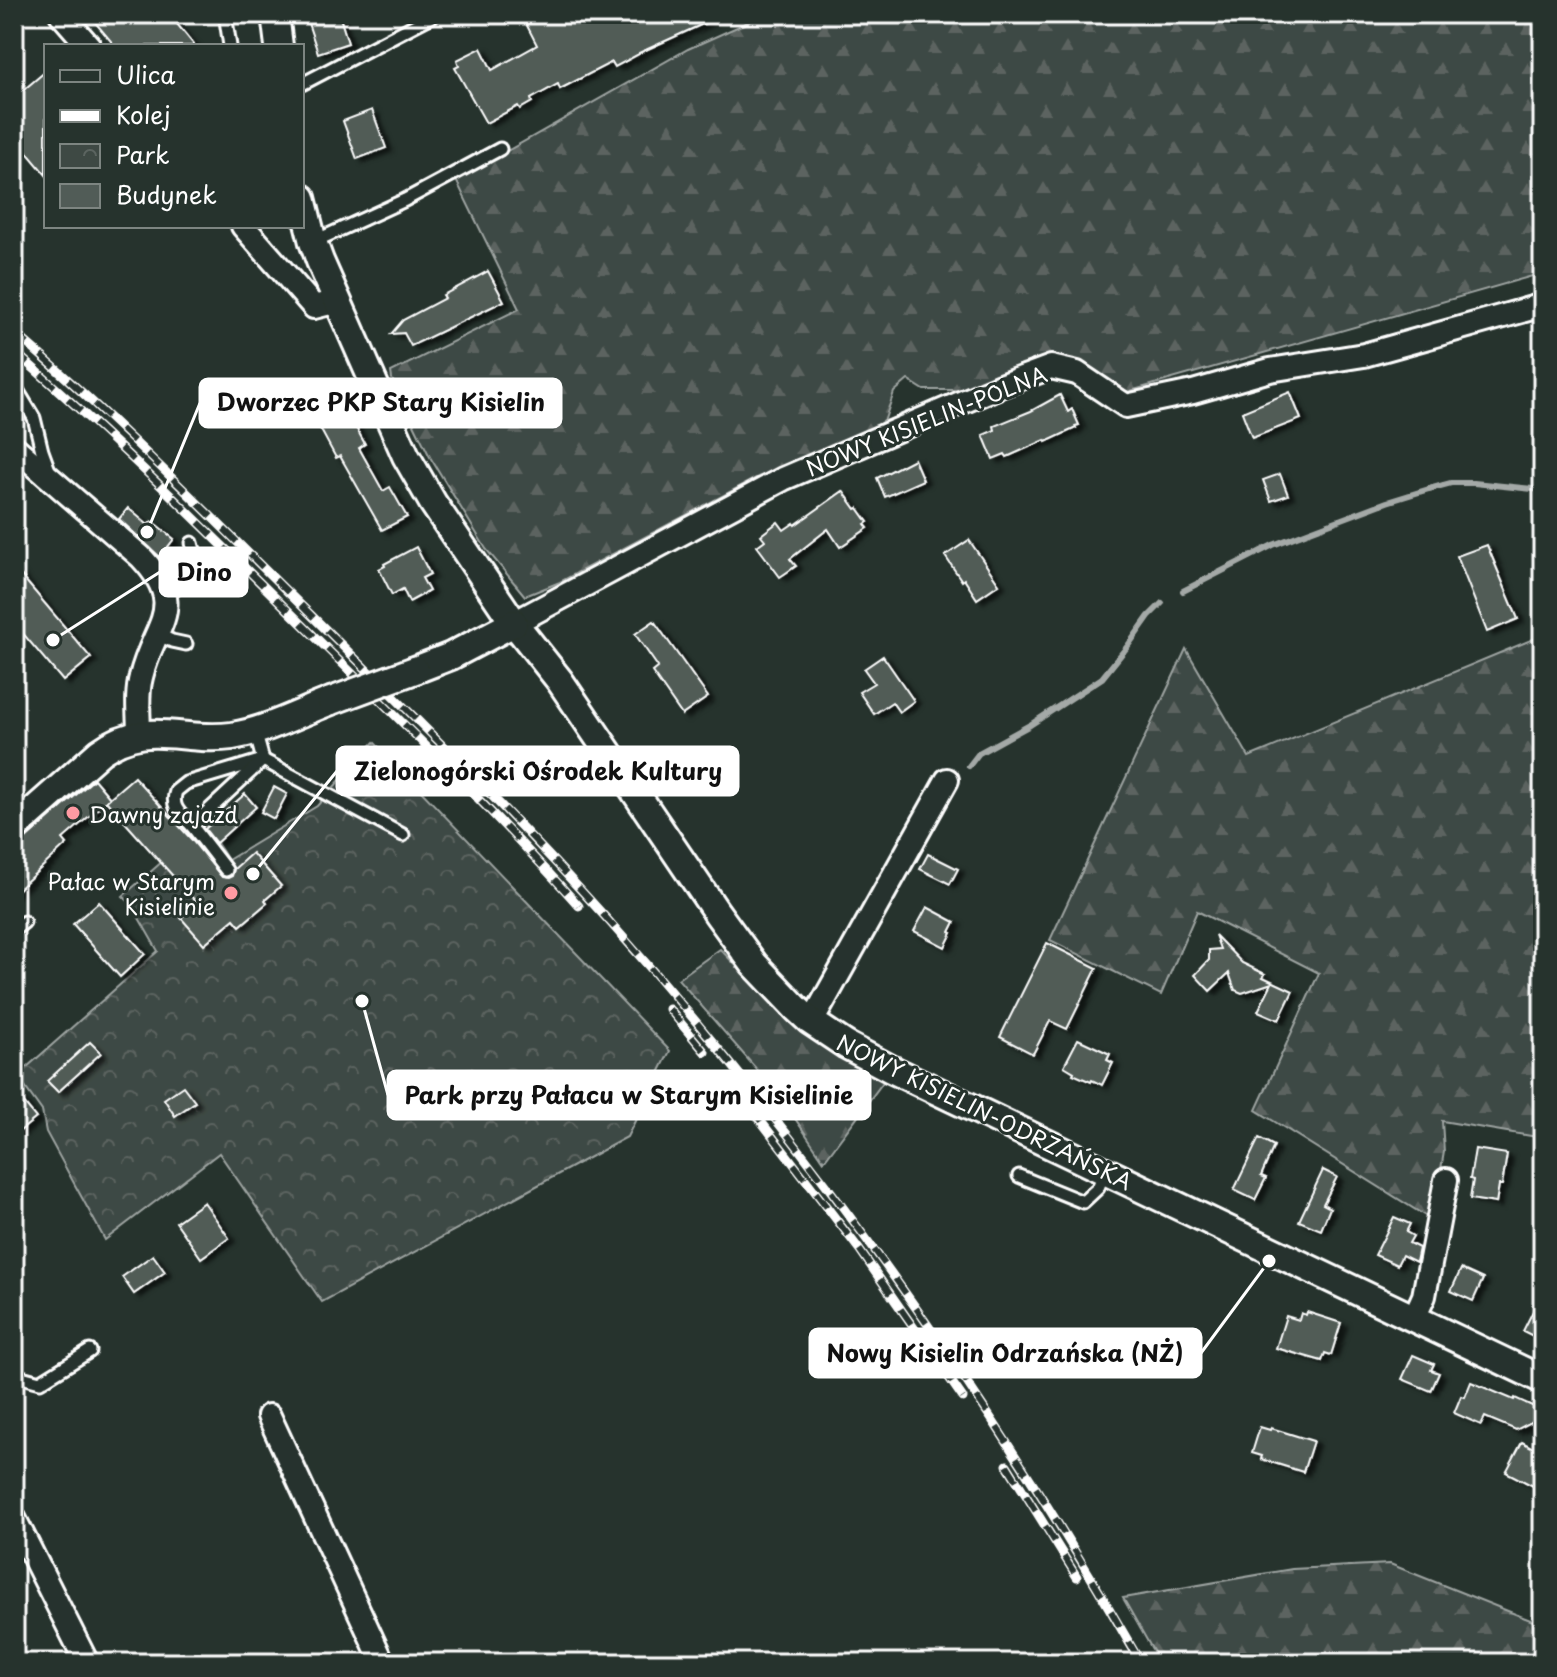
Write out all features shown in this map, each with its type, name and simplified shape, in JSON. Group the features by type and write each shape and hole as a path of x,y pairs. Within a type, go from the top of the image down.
{"street":[{"path":"61,14 87,44"},
{"path":"275,14 279,44"},
{"name":"NOWY KISIELIN-ODRZAŃSKA","path":"304,206 313,242 406,456 439,512 514,623 560,681 754,964 810,1021 891,1069 1543,1380"},
{"path":"245,228 314,307 338,301"},
{"name":"NOWY KISIELIN-POLNA","path":"514,623 783,479 1051,367 1077,373 1126,406 1193,392 1270,370 1364,355 1543,305"},
{"path":"14,447 141,557 155,572 165,590 165,612 139,685 139,734"},
{"path":"14,828 100,752 117,741 139,734 217,737 255,731 451,656 514,623"},
{"path":"810,1021 947,780"},
{"path":"1414,1318 1424,1296 1446,1180"},
{"path":"269,1416 383,1663"},
{"path":"14,1518 87,1663"}],"lane":[{"path":"225,14 230,44"},
{"path":"304,83 436,14"},
{"path":"313,242 405,200 500,149"},
{"path":"14,385 34,418 53,480"},
{"path":"165,599 192,572 197,561 192,543"},
{"path":"157,634 186,644"},
{"path":"255,731 263,760"},
{"path":"192,826 263,760"},
{"path":"226,870 175,808 176,791 186,783 263,760 403,835"},
{"path":"14,930 24,922"},
{"path":"1019,1176 1083,1202 1098,1188 1106,1170"},
{"path":"14,1375 40,1382 90,1351"}],"green space":[{"path":"766,14 1543,14 1543,273 1127,392 1010,372 958,390 924,390 908,380 894,392 885,419 869,433 758,477 560,582 525,596 486,549 430,457 392,379 391,372 519,309 456,180 688,49"},
{"path":"1543,635 1543,1138 1442,1121 1444,1152 1432,1220 1256,1110 1319,973 1197,911 1161,995 1050,940 1186,649 1249,757"},
{"path":"374,742 670,1051 627,1137 322,1302 219,1153 105,1240 46,1132 42,1111 17,1076 158,951 131,904 123,896 205,824 228,860 317,806"},
{"path":"720,949 771,1002 817,1042 886,1078 824,1161 779,1095 678,979"},
{"path":"1390,1564 1543,1625 1543,1663 1160,1663 1123,1598 1292,1569"}],"building":[{"path":"88,14 169,14 193,44 113,44"},
{"path":"305,14 339,14 348,43 318,53"},
{"path":"521,14 725,14 615,67 612,62 560,89 558,84 520,109 518,106 486,123 455,68 459,66 457,60 481,48 492,70 537,45"},
{"path":"44,73 44,173 14,137 14,98"},
{"path":"372,110 386,148 357,159 343,121"},
{"path":"488,271 504,301 411,346 404,333 391,334 403,320"},
{"path":"1290,392 1301,419 1252,438 1242,412"},
{"path":"1060,395 1068,412 1072,409 1079,425 1076,428 1007,457 1005,454 993,459 983,435 995,430 994,426"},
{"path":"344,406 365,444 359,448 383,491 390,487 407,517 382,530 340,456 336,458 316,421"},
{"path":"914,459 923,480 885,497 877,478"},
{"path":"1280,474 1288,495 1271,501 1263,480"},
{"path":"843,491 868,522 865,524 868,528 840,547 828,529 790,559 796,566 780,577 757,546 765,540 761,535 778,522 784,530 795,525"},
{"path":"128,508 148,525 152,521 174,539 160,557 119,519"},
{"path":"969,540 999,584 977,599 945,556"},
{"path":"1487,545 1518,619 1487,632 1457,556"},
{"path":"416,547 430,574 422,578 429,591 409,602 403,589 392,595 379,569"},
{"path":"14,567 91,658 63,681 14,623"},
{"path":"654,621 708,697 682,715 652,672 658,667 635,634"},
{"path":"883,656 914,701 899,712 892,702 874,714 859,692 874,683 864,669"},
{"name":"Pałac w Starym Kisielinie","path":"134,777 222,877 232,876 234,869 252,853 281,886 265,900 267,903 240,926 234,919 204,944 181,918 197,903 106,801"},
{"path":"94,779 110,798 63,839 67,844 14,893 14,847"},
{"path":"274,787 287,794 274,819 261,812"},
{"path":"245,794 256,807 216,843 205,829"},
{"path":"928,854 958,869 950,884 920,869"},
{"path":"99,902 145,954 120,977 73,924"},
{"path":"927,907 955,922 945,947 914,931"},
{"path":"1215,935 1242,963 1293,991 1279,1020 1258,1011 1272,983 1242,993 1235,990 1229,973 1210,991 1195,975 1209,960 1209,950 1220,949"},
{"path":"1047,943 1097,968 1067,1029 1050,1021 1033,1054 1000,1037"},
{"path":"1078,1039 1110,1054 1107,1060 1113,1063 1102,1085 1073,1074 1064,1066"},
{"path":"90,1042 101,1053 58,1092 47,1081"},
{"path":"183,1086 195,1102 175,1116 164,1099"},
{"path":"14,1091 36,1118 14,1136"},
{"path":"1259,1138 1274,1146 1261,1176 1266,1178 1255,1200 1234,1190"},
{"path":"1475,1149 1507,1154 1496,1203 1470,1199"},
{"path":"1323,1170 1337,1177 1323,1204 1330,1208 1321,1230 1299,1221"},
{"path":"204,1202 229,1238 201,1258 176,1222"},
{"path":"1394,1217 1410,1224 1406,1232 1413,1236 1409,1243 1419,1248 1416,1262 1402,1255 1397,1265 1375,1255"},
{"path":"153,1255 165,1272 134,1294 122,1277"},
{"path":"1461,1269 1483,1279 1473,1301 1451,1291"},
{"path":"1543,1291 1543,1341 1523,1331"},
{"path":"1307,1312 1341,1323 1331,1355 1325,1353 1322,1361 1276,1348 1286,1316 1299,1320 1301,1313 1306,1315"},
{"path":"1413,1355 1434,1364 1431,1370 1439,1373 1431,1391 1402,1379"},
{"path":"1471,1382 1543,1411 1543,1416 1516,1430 1485,1417 1481,1425 1454,1413"},
{"path":"1260,1427 1313,1441 1303,1472 1261,1459 1262,1456 1252,1453"},
{"path":"1522,1442 1543,1453 1543,1491 1506,1472"}],"waterway":[{"path":"1183,591 1273,545 1429,489 1451,483 1474,483 1543,490"},
{"path":"969,766 979,753 1030,725 1102,678 1162,603"}],"railway":[{"path":"14,332 163,469 422,725 572,880 683,1007 826,1185 960,1372 1023,1467 1141,1663"},
{"path":"14,351 127,453 236,559 446,766 579,906"},
{"path":"669,1009 705,1052"},
{"path":"750,1107 859,1249 963,1398"},
{"path":"1007,1465 1077,1577"}],"place":[{"name":"Dworzec PKP Stary Kisielin","path":"147,532"},
{"name":"Dino","path":"53,640"},
{"name":"Dawny zajazd","path":"73,813"},
{"name":"Zielonogórski Ośrodek Kultury","path":"253,874"},
{"name":"Pałac w Starym Kisielinie","path":"231,893"},
{"name":"Park przy Pałacu w Starym Kisielinie","path":"362,1001"},
{"name":"Nowy Kisielin Odrzańska (NŻ)","path":"1269,1261"}]}
